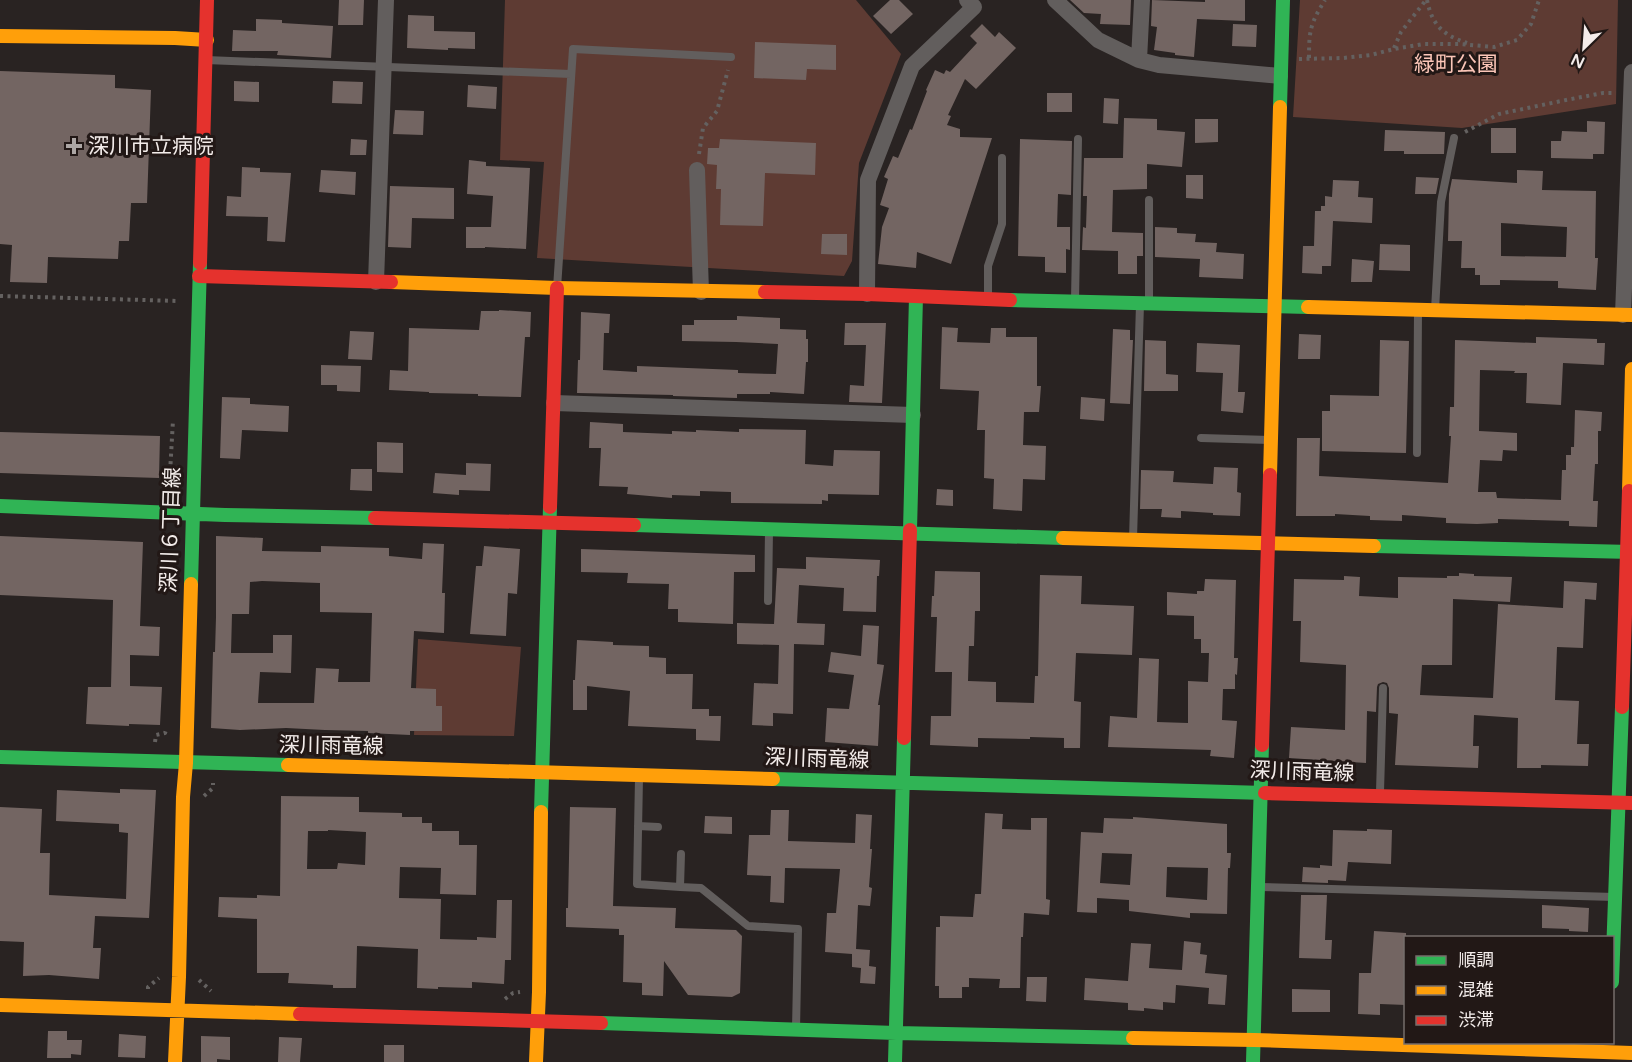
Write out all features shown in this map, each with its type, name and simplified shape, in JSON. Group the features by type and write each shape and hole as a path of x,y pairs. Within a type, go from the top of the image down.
{"street":[{"name":"深川６丁目線","path":"175,1062 186,763 207,0"},
{"path":"376,282 386,0"},
{"path":"867,294 868,180 912,66 974,7 967,0"},
{"path":"1055,0 1098,40 1139,60 1159,65 1280,67"},
{"path":"1139,60 1142,0"},
{"path":"1253,1062 1283,0"},
{"path":"0,36 207,40"},
{"path":"199,276 702,292 867,294 1074,302 1628,315 1632,72"},
{"path":"697,170 702,292"},
{"path":"536,1062 542,772 557,288"},
{"path":"895,1062 916,297"},
{"path":"1614,940 1625,803 1632,369"},
{"path":"554,402 913,415"},
{"path":"0,506 909,534 1629,552"},
{"name":"深川雨竜線","path":"0,757 1625,803"},
{"path":"0,1005 896,1033 1254,1040 1632,1053"}],"lane":[{"path":"557,288 573,49 731,57"},
{"path":"206,60 571,74"},
{"path":"1435,311 1441,202 1454,138"},
{"path":"1074,302 1078,139"},
{"path":"988,299 988,266 1002,224 1002,158"},
{"path":"1133,539 1149,200"},
{"path":"1417,453 1418,310"},
{"path":"1201,438 1270,440"},
{"path":"768,601 769,529"},
{"path":"1380,795 1383,688"},
{"path":"639,775 637,884 701,888 748,926 798,929 796,1030"},
{"path":"638,826 658,827"},
{"path":"680,887 681,854"},
{"path":"1258,886 1616,897"}],"path":[{"path":"1309,58 1309,30 1325,0"},
{"path":"1394,48 1401,32 1427,0"},
{"path":"1427,0 1432,19 1440,29 1454,39 1473,45"},
{"path":"1280,67 1309,58 1371,55 1394,48 1424,44 1494,47 1517,40 1531,24 1539,0"},
{"path":"697,170 703,128 717,111 731,57"},
{"path":"1454,138 1499,114 1603,93 1631,93"},
{"path":"0,296 179,301"}],"green space":[{"path":"505,0 856,0 901,54 859,163 852,261 844,276 537,258 544,162 500,160"},
{"name":"緑町公園","path":"1300,0 1618,0 1616,104 1462,128 1293,117"},
{"path":"418,639 521,647 514,736 414,735"}],"building":[{"path":"339,0 364,0 363,25 338,25"},
{"path":"890,0 899,0 913,14 891,34 873,16"},
{"path":"1070,0 1131,0 1130,25 1100,24 1101,14 1084,13"},
{"path":"1152,0 1205,2 1205,0 1245,0 1245,21 1197,19 1194,57 1175,55 1175,53 1154,50 1157,27 1151,26"},
{"path":"408,15 434,16 434,31 475,32 475,49 407,48"},
{"path":"256,19 333,26 331,58 277,55 278,51 232,51 233,30 256,31"},
{"path":"982,24 995,37 999,32 1016,48 976,89 965,79 948,115 951,116 947,125 960,129 960,137 992,138 951,264 917,252 916,268 878,264 882,227 889,208 880,205 888,179 884,177 893,156 898,158 910,129 912,130 935,70 944,74 946,70 950,72 977,43 970,36"},
{"path":"1233,24 1257,25 1256,47 1232,46"},
{"path":"755,42 836,45 836,70 807,69 806,80 754,78"},
{"name":"深川市立病院","path":"0,71 115,75 115,88 151,90 147,203 131,203 129,241 119,241 118,259 48,257 47,283 10,282 12,245 0,244"},
{"path":"234,81 259,82 259,102 234,101"},
{"path":"333,81 363,82 362,104 332,103"},
{"path":"468,85 497,87 496,109 467,107"},
{"path":"1047,93 1072,93 1072,112 1047,112"},
{"path":"1104,98 1119,99 1118,124 1103,123"},
{"path":"395,110 424,111 423,135 393,134"},
{"path":"1124,118 1157,119 1157,130 1185,132 1182,167 1147,164 1147,189 1113,190 1112,232 1143,233 1143,256 1137,256 1137,274 1118,274 1118,251 1082,250 1083,227 1086,228 1087,196 1083,196 1084,158 1123,158"},
{"path":"1195,119 1218,119 1218,142 1195,143"},
{"path":"1587,121 1605,122 1604,154 1593,154 1593,159 1551,158 1551,141 1561,141 1562,131 1587,132"},
{"path":"1491,128 1516,128 1516,153 1491,153"},
{"path":"1385,130 1445,132 1444,154 1404,154 1404,151 1384,151"},
{"path":"351,139 367,140 366,155 350,155"},
{"path":"720,139 816,143 815,175 765,173 763,226 720,225 721,189 716,189 717,165 707,164 708,148 719,148"},
{"path":"1020,139 1072,141 1071,195 1058,194 1057,227 1070,227 1070,250 1066,249 1066,273 1045,272 1045,257 1018,256"},
{"path":"469,160 486,162 486,166 530,168 526,249 466,248 466,227 491,227 493,196 467,194"},
{"path":"242,167 260,168 260,172 291,173 285,242 267,241 268,217 226,216 227,196 241,197"},
{"path":"321,170 356,172 355,195 319,192"},
{"path":"1517,170 1543,171 1542,190 1596,191 1595,258 1598,258 1596,290 1558,288 1558,281 1500,280 1500,285 1480,285 1480,275 1475,275 1475,268 1461,268 1462,241 1448,241 1449,194 1452,179 1517,183","holes":["1501,223 1567,227 1566,257 1501,256"]},
{"path":"1186,175 1203,175 1203,199 1186,198"},
{"path":"1416,177 1439,178 1436,194 1415,194"},
{"path":"1333,180 1359,181 1358,197 1373,198 1372,223 1333,221 1331,266 1322,266 1322,274 1302,273 1303,246 1314,246 1315,211 1321,211 1321,206 1325,206 1325,196 1332,197"},
{"path":"390,186 454,188 454,219 412,218 411,248 388,247"},
{"path":"1155,227 1177,228 1177,233 1196,234 1195,242 1217,243 1216,252 1244,254 1243,279 1199,277 1200,259 1155,257"},
{"path":"822,234 847,234 847,255 821,254"},
{"path":"1380,244 1410,245 1410,271 1379,270"},
{"path":"1352,259 1374,261 1372,282 1351,282"},
{"path":"481,311 531,312 530,337 525,337 521,397 389,390 390,370 408,371 409,328 479,330"},
{"path":"581,312 610,314 609,333 604,333 603,370 637,372 637,366 738,370 738,373 776,374 778,344 682,341 682,325 694,325 694,320 737,320 737,316 780,318 780,329 806,330 808,362 806,362 804,394 770,392 770,394 737,394 737,398 577,393"},
{"path":"845,323 886,323 882,403 849,402 850,385 864,386 866,345 844,345"},
{"path":"942,327 958,328 957,342 990,343 991,328 1006,328 1006,337 1037,337 1037,386 1041,386 1039,412 1024,412 1023,445 1046,446 1045,480 1023,479 1022,511 993,509 994,479 984,478 985,430 977,430 979,391 940,389"},
{"path":"1113,329 1130,330 1130,340 1133,340 1130,404 1110,403"},
{"path":"350,331 374,332 372,360 348,359"},
{"path":"1299,334 1321,335 1320,359 1298,359"},
{"path":"1536,337 1597,339 1597,343 1605,343 1604,365 1563,363 1561,405 1526,403 1527,373 1480,370 1479,431 1517,433 1517,451 1503,450 1502,461 1480,460 1478,492 1496,492 1497,498 1561,500 1562,470 1566,470 1566,455 1571,455 1571,447 1574,447 1575,410 1602,412 1601,431 1598,431 1598,464 1595,464 1593,501 1598,501 1597,527 1569,526 1569,521 1498,519 1498,523 1477,524 1446,523 1446,518 1402,515 1402,521 1370,520 1370,516 1335,514 1335,516 1296,516 1297,438 1320,438 1319,476 1448,483 1450,407 1454,407 1455,340 1536,343"},
{"path":"1145,340 1166,341 1166,374 1178,375 1178,391 1144,391"},
{"path":"1380,340 1409,341 1406,453 1322,451 1322,411 1330,411 1330,395 1379,396"},
{"path":"1197,343 1240,345 1238,392 1245,392 1243,413 1221,411 1223,373 1196,372"},
{"path":"321,365 361,366 360,392 337,391 337,385 321,385"},
{"path":"222,397 250,398 250,404 289,406 288,432 242,430 240,459 220,458"},
{"path":"1081,397 1105,399 1104,421 1080,419"},
{"path":"590,422 623,424 623,432 672,434 672,431 696,432 696,430 739,432 739,429 806,430 805,464 833,466 834,450 880,451 879,495 828,494 828,501 822,500 822,504 731,503 731,492 700,491 700,496 672,495 672,498 627,494 628,487 599,486 601,448 589,448"},
{"path":"0,432 160,436 159,478 0,473"},
{"path":"377,442 403,443 403,473 377,472"},
{"path":"466,463 491,464 490,491 459,490 459,495 433,493 435,473 466,475"},
{"path":"1214,467 1238,468 1237,492 1241,493 1240,516 1181,511 1181,518 1161,517 1162,509 1140,509 1141,470 1174,471 1173,482 1213,484"},
{"path":"351,469 372,469 372,491 350,490"},
{"path":"937,489 953,490 953,506 936,505"},
{"path":"0,536 143,542 140,626 160,627 159,656 130,655 130,686 162,687 160,725 86,724 88,687 111,687 113,600 0,595"},
{"path":"216,536 263,538 262,551 321,552 321,546 389,548 389,556 422,559 423,543 444,544 442,593 445,593 444,633 414,631 411,688 436,689 436,706 442,706 442,731 410,731 410,735 286,728 240,730 211,728 216,617","holes":["250,582 320,583 320,612 372,613 370,682 338,682 339,669 316,668 314,703 258,703 260,672 291,673 292,635 273,635 273,653 231,653 232,614 249,614"]},
{"path":"484,546 520,549 517,594 508,593 506,636 470,634 476,566 482,566"},
{"path":"581,549 755,555 755,572 734,572 733,624 678,622 678,609 668,609 669,584 627,583 628,573 581,572"},
{"path":"806,557 880,560 876,612 843,611 844,588 799,585 797,623 825,624 824,645 794,644 793,714 773,713 773,726 752,725 754,683 778,684 779,645 737,644 737,623 774,624 777,568 806,569"},
{"path":"935,571 980,572 980,611 975,611 974,646 969,646 968,681 996,682 996,702 1034,703 1035,676 1038,676 1040,575 1082,576 1081,604 1134,606 1132,655 1076,653 1074,701 1081,702 1080,748 1064,748 1064,738 1030,737 1030,739 978,738 978,747 930,745 931,716 951,716 952,672 935,672 937,617 931,617"},
{"path":"1459,573 1474,574 1474,576 1512,577 1510,602 1453,599 1452,665 1422,665 1420,695 1493,698 1498,604 1563,608 1564,581 1597,583 1596,600 1585,599 1583,648 1557,647 1555,700 1579,701 1577,744 1589,744 1588,766 1541,765 1541,768 1517,768 1518,718 1474,715 1473,746 1479,746 1478,768 1395,765 1398,714 1389,713 1389,688 1387,683 1383,682 1377,687 1376,712 1367,711 1366,763 1289,758 1291,727 1345,730 1346,665 1300,662 1301,621 1293,621 1294,579 1344,580 1344,576 1360,577 1359,596 1398,598 1398,577 1447,578 1447,576 1459,576"},
{"path":"1205,579 1236,580 1234,658 1238,658 1237,675 1235,674 1235,689 1223,689 1222,720 1237,721 1234,758 1210,756 1211,750 1108,747 1110,716 1137,718 1139,658 1159,659 1157,722 1188,723 1188,681 1208,682 1209,653 1201,653 1201,639 1194,639 1194,616 1167,615 1167,592 1197,594 1197,591 1204,591"},
{"path":"863,625 879,626 877,664 884,665 878,705 880,705 878,746 825,742 827,708 849,709 854,675 828,672 831,652 861,656"},
{"path":"577,640 613,642 613,645 649,646 649,657 666,658 666,674 693,674 692,709 709,709 709,716 721,716 720,741 696,740 696,729 628,726 630,691 587,686 587,710 573,710"},
{"path":"120,789 156,790 149,918 95,916 93,948 101,948 99,979 49,975 23,976 24,942 0,941 0,807 42,809 40,853 50,853 49,895 126,899 128,833 119,832 119,824 56,821 57,790 120,793"},
{"path":"281,796 359,797 359,812 402,813 402,817 422,817 422,823 432,823 432,831 459,831 459,845 477,845 476,895 440,894 441,868 400,867 399,898 441,899 440,939 477,940 477,937 496,938 497,900 512,900 511,960 505,960 504,984 472,982 472,988 417,988 418,949 357,946 356,988 288,983 289,973 257,973 257,919 218,917 219,897 280,896","holes":["308,831 366,832 365,865 338,863 337,869 307,869"]},
{"path":"570,807 616,808 613,906 676,908 675,928 736,930 742,936 740,993 732,997 688,995 664,961 663,996 642,995 642,983 623,982 624,935 619,935 619,929 566,927"},
{"path":"771,810 789,810 788,841 855,843 856,814 872,815 870,906 858,905 856,949 870,950 869,966 876,967 875,984 860,983 861,968 852,967 852,954 825,952 827,913 836,913 840,869 785,868 784,903 770,902 771,876 747,875 749,835 770,835"},
{"path":"985,813 1003,814 1002,829 1031,830 1031,818 1047,818 1046,899 1050,900 1049,915 1024,913 1020,988 999,988 1000,979 969,978 969,987 962,987 962,998 939,998 939,986 935,986 936,927 940,927 940,916 973,917 975,894 981,894"},
{"path":"705,816 732,817 732,834 704,833"},
{"path":"1133,817 1227,824 1227,853 1231,853 1230,868 1228,868 1227,914 1190,913 1190,918 1129,911 1129,900 1097,898 1097,913 1077,912 1081,832 1103,833 1104,818 1133,819","holes":["1102,853 1132,854 1130,885 1100,883","1167,867 1208,868 1207,900 1166,897"]},
{"path":"1367,829 1392,830 1391,864 1348,862 1346,881 1302,882 1303,867 1332,866 1333,830 1367,831"},
{"path":"1301,895 1327,895 1325,940 1332,940 1331,959 1299,958"},
{"path":"1542,905 1589,908 1588,932 1542,928"},
{"path":"1374,931 1406,933 1404,936 1404,1005 1380,1004 1380,1015 1358,1014 1359,973 1371,973"},
{"path":"1184,941 1201,943 1200,954 1207,955 1205,973 1227,975 1225,1005 1208,1004 1209,988 1176,985 1175,1003 1163,1002 1163,1010 1144,1008 1144,1011 1128,1010 1128,1003 1084,1000 1085,978 1128,981 1131,943 1151,944 1149,968 1182,970"},
{"path":"1027,977 1047,977 1046,1002 1026,1001"},
{"path":"1292,989 1330,990 1330,1012 1292,1012"},
{"path":"48,1031 67,1031 67,1040 82,1040 81,1055 71,1054 71,1058 47,1058"},
{"path":"119,1034 146,1036 145,1058 118,1057"},
{"path":"201,1036 230,1037 230,1060 217,1059 217,1062 201,1062"},
{"path":"279,1037 302,1038 300,1062 278,1062"},
{"path":"384,1045 404,1045 404,1062 384,1062"}],"traffic: fast":[{"path":"1280,107 1283,0"},
{"path":"191,584 200,263"},
{"path":"910,530 916,297"},
{"path":"1010,300 1308,307"},
{"path":"0,506 375,518"},
{"path":"541,812 550,507"},
{"path":"634,525 1063,538"},
{"path":"1374,546 1632,552"},
{"path":"1614,936 1622,707"},
{"path":"895,1062 904,738"},
{"path":"1253,1062 1262,745"},
{"path":"0,757 288,765"},
{"path":"773,779 1265,793"},
{"path":"601,1023 1133,1038"}],"traffic: slow":[{"path":"0,36 207,40"},
{"path":"1270,475 1280,107"},
{"path":"391,282 765,292"},
{"path":"1308,307 1632,315"},
{"path":"1629,491 1632,369"},
{"path":"1063,538 1374,546"},
{"path":"175,1062 191,584"},
{"path":"288,765 773,779"},
{"path":"536,1062 541,812"},
{"path":"0,1005 300,1014"},
{"path":"1133,1038 1632,1053"}],"traffic: jam":[{"path":"200,263 207,0"},
{"path":"199,276 391,282"},
{"path":"550,507 557,288"},
{"path":"765,292 1010,300"},
{"path":"1262,745 1270,475"},
{"path":"1622,707 1629,491"},
{"path":"375,518 634,525"},
{"path":"904,738 910,530"},
{"path":"1265,793 1632,803"},
{"path":"300,1014 601,1023"}],"place":[{"name":"深川市立病院","path":"74,146"}]}
